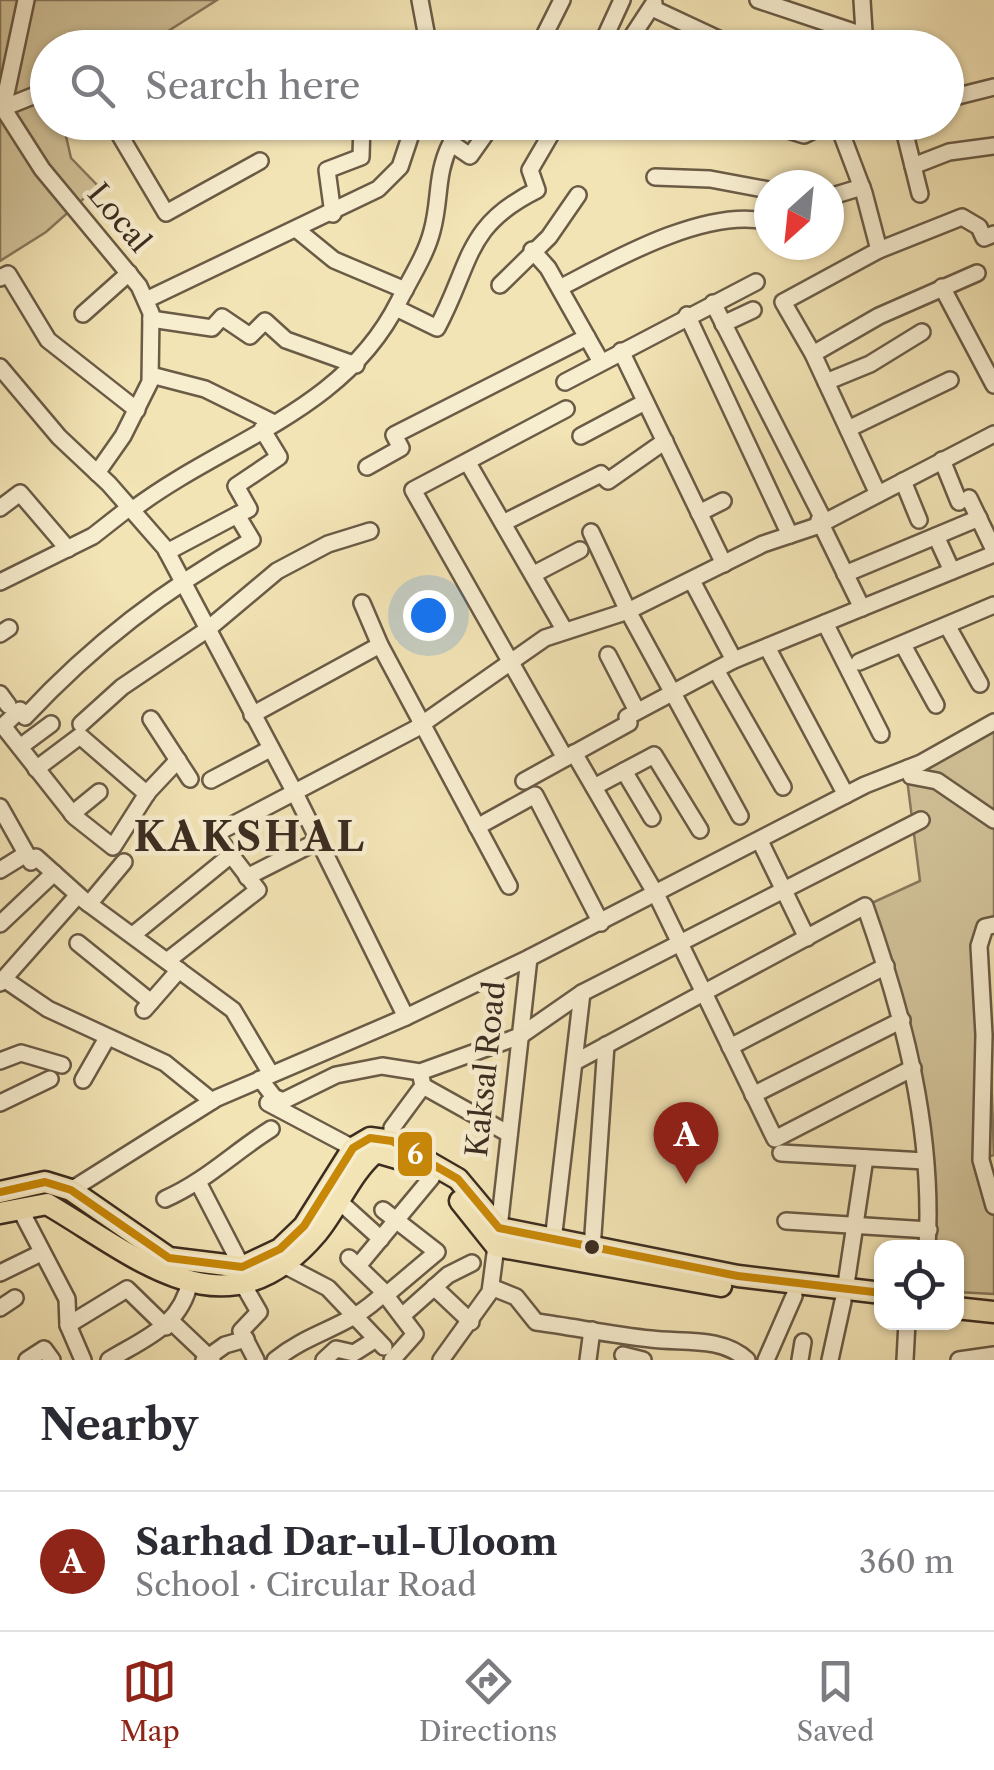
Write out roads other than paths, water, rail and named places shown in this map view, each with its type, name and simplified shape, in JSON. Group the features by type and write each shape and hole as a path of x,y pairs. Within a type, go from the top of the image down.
{"main road":[{"path":"10,1211 47,1204 190,1281 225,1287 280,1250 304,1226 353,1148 370,1138 458,1179 498,1237"},
{"path":"391,1148 449,1188 498,1237 794,1296 874,1294"},
{"path":"0,1192 44,1182 71,1190 167,1267 242,1276 284,1265 316,1234 364,1162 376,1152 391,1148"},
{"path":"498,1237 552,1241 874,1302"},
{"path":"964,1298 994,1300"},
{"path":"964,1309 994,1312"}],"street":[{"path":"26,0 3,97 30,93"},
{"path":"420,0 426,30"},
{"path":"547,30 562,0"},
{"path":"608,30 622,0"},
{"path":"758,0 835,30"},
{"path":"862,0 865,30"},
{"path":"637,30 654,4 703,30"},
{"path":"964,94 994,86"},
{"name":"Local","path":"3,97 42,169 129,273 146,300 152,319 151,375 137,410 97,472"},
{"path":"123,140 166,212 260,162"},
{"path":"333,214 327,170 362,157 362,140"},
{"path":"146,300 333,214 378,188 400,167 410,140"},
{"path":"0,582 68,550 174,479 343,379 378,342 432,232 438,168 451,142 470,156 481,140"},
{"path":"396,308 437,328 483,226 507,205 536,190 530,170 548,140"},
{"path":"842,140 862,187 878,250"},
{"path":"906,140 920,194"},
{"path":"913,166 949,152 994,146"},
{"path":"655,177 710,179 754,187"},
{"path":"844,193 862,187"},
{"path":"500,285 549,237 578,195"},
{"path":"878,494 813,354 783,302 878,250 962,217 979,226 984,238 994,234"},
{"path":"560,288 693,228 754,218"},
{"path":"296,229 334,260 405,290"},
{"path":"532,250 560,288 601,362"},
{"path":"84,314 129,273"},
{"path":"813,354 942,287 978,273"},
{"path":"0,278 8,274 48,340 137,410"},
{"path":"565,382 756,282"},
{"path":"942,287 994,385"},
{"path":"713,303 821,515 819,525 862,608"},
{"path":"724,324 753,310"},
{"path":"687,315 790,535"},
{"path":"152,319 212,328 222,317 250,336 265,321 286,340 356,365"},
{"path":"826,382 870,364 922,332"},
{"path":"367,467 401,448 394,435 587,337"},
{"path":"621,351 724,564"},
{"path":"0,367 7,390 97,472 167,552 294,791 406,1017"},
{"path":"151,375 205,390 268,426 279,457 236,486 249,508 167,552"},
{"path":"848,429 950,380"},
{"path":"580,436 645,402"},
{"path":"566,409 414,490 512,661 570,756 594,787 657,896 775,1139 913,1068"},
{"path":"78,943 148,1006 173,966 258,890 216,834 423,722 545,638 628,611 724,564 819,525 994,434"},
{"path":"503,523 600,474 608,481 664,442"},
{"path":"524,781 630,724 626,717 734,660 994,552 979,518 942,460"},
{"path":"468,463 565,631"},
{"path":"903,481 920,520"},
{"path":"0,508 20,494 68,550"},
{"path":"699,513 724,502"},
{"path":"178,760 147,794 113,847 72,814 3,726 20,710 25,717 86,653 182,580 252,540 237,516"},
{"path":"845,574 979,518"},
{"path":"81,724 122,687 208,629 278,571 328,544 370,531"},
{"path":"591,532 628,611 740,816"},
{"path":"936,536 952,571"},
{"path":"534,574 580,550"},
{"path":"692,580 734,660"},
{"path":"362,603 380,646 509,886"},
{"path":"858,662 994,605"},
{"path":"825,623 881,734"},
{"path":"948,627 980,684"},
{"path":"904,644 936,705"},
{"path":"252,714 380,646"},
{"path":"766,647 846,795"},
{"path":"608,654 637,711"},
{"path":"716,670 784,787"},
{"path":"151,719 190,779"},
{"path":"71,1190 212,1101 406,1017 657,896 846,795 908,768 994,722"},
{"path":"20,747 51,724"},
{"path":"36,769 80,736 147,794"},
{"path":"211,780 270,749"},
{"path":"594,787 654,755 700,830"},
{"path":"908,768 912,776 937,781 994,820"},
{"path":"624,771 652,818"},
{"path":"72,814 100,792"},
{"path":"478,827 536,796 601,923"},
{"path":"1,809 31,862 36,857 84,899 233,1010 267,1103 284,1108 353,1148"},
{"path":"391,1148 392,1128 422,1079 520,1036 582,993 921,820"},
{"path":"247,877 318,841"},
{"path":"760,841 807,938"},
{"path":"0,870 26,854"},
{"path":"134,934 231,854"},
{"path":"124,862 2,981 48,1009 165,1063 212,1101"},
{"path":"0,924 54,873"},
{"path":"575,1062 865,906 886,966 913,1068 926,1161 928,1240"},
{"path":"994,925 985,926 979,946 994,1206"},
{"name":"Kaksal Road","path":"491,1286 529,958"},
{"path":"730,1047 886,966"},
{"path":"552,1241 582,993"},
{"path":"754,1095 902,1020"},
{"path":"83,1080 107,1038"},
{"path":"592,1248 606,1045"},
{"path":"0,1062 21,1053 62,1065"},
{"path":"260,1079 274,1098 282,1101 336,1075 382,1066 422,1079 510,1134"},
{"path":"0,1103 50,1079"},
{"path":"165,1199 200,1184 240,1147 271,1129"},
{"path":"781,1153 926,1161"},
{"path":"830,1360 866,1158"},
{"path":"302,1341 323,1360 336,1349 358,1356 416,1334 385,1294 353,1262 381,1239 390,1215 432,1177"},
{"path":"200,1184 259,1312 242,1330 256,1360"},
{"path":"340,1202 381,1239"},
{"path":"10,1211 67,1298 68,1325 83,1360"},
{"path":"274,1360 319,1330 330,1330 359,1318 437,1252 390,1215"},
{"path":"786,1221 928,1230"},
{"path":"0,1274 41,1253"},
{"path":"402,1316 472,1262"},
{"path":"284,1265 328,1288 384,1348"},
{"path":"109,1360 164,1327 186,1297 190,1281"},
{"path":"441,1360 471,1322 491,1286 516,1297 536,1322 656,1340 689,1338 741,1358"},
{"path":"434,1288 471,1322"},
{"path":"68,1325 128,1289 164,1327 208,1359 225,1345 246,1339"},
{"path":"766,1360 794,1296"},
{"path":"0,1308 15,1298"},
{"path":"164,1327 164,1348"},
{"path":"588,1360 592,1330"},
{"path":"905,1360 907,1330"},
{"path":"689,1338 696,1348 695,1360"},
{"path":"653,1360 656,1340"},
{"path":"800,1360 803,1342"},
{"path":"27,1360 44,1349 52,1360"},
{"path":"623,1355 643,1360"},
{"path":"959,1360 994,1355"}],"place":[{"name":"Sarhad Dar-ul-Uloom","path":"686,1184"}],"district":[{"name":"KAKSHAL","path":"250,837"}]}
